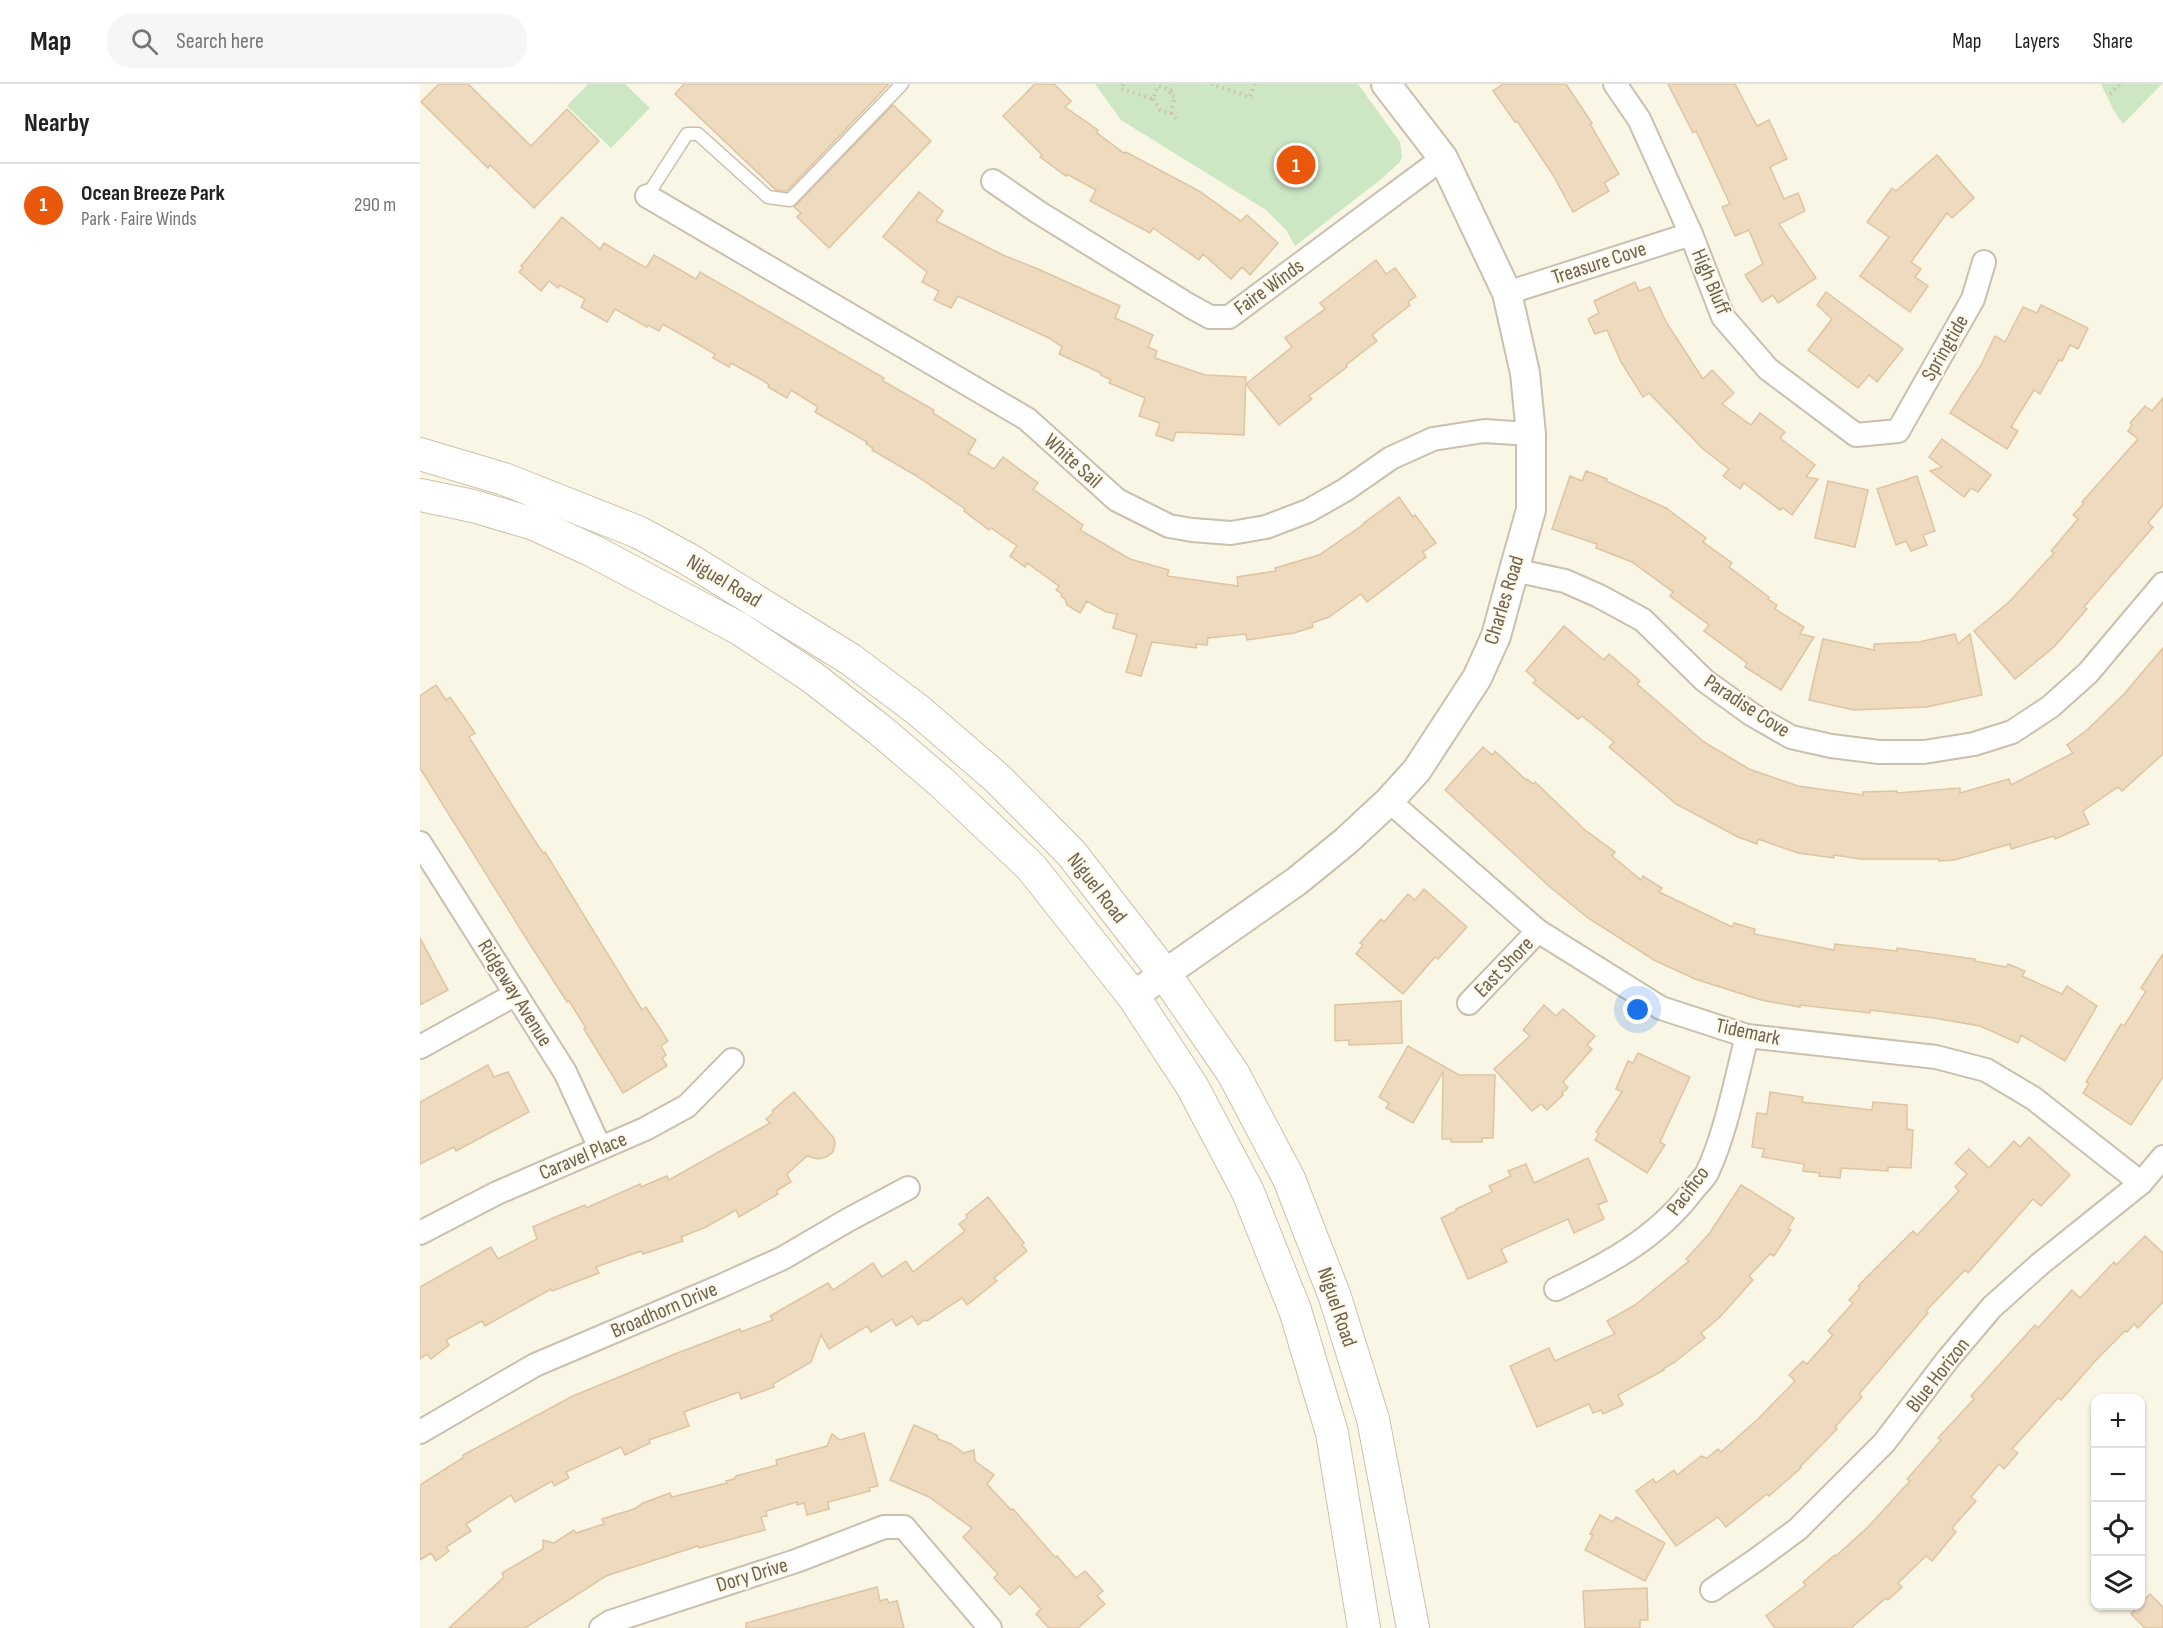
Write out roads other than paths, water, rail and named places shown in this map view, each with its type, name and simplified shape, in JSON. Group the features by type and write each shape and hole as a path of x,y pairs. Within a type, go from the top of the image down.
{"main road":[{"name":"Niguel Road","path":"420,454 504,478 638,532 688,559 850,660 918,710 998,779 1072,854 1164,973 1233,1073 1289,1179 1335,1297 1373,1419 1413,1628"},
{"name":"Niguel Road","path":"420,495 473,506 534,524 584,546 740,629 812,677 880,730 941,782 1031,867 1133,996 1192,1086 1248,1192 1295,1310 1332,1433 1364,1628"}],"street":[{"name":"Charles Road","path":"1133,996 1297,880 1346,841 1389,801 1416,770 1477,678 1496,636 1531,510 1531,434 1525,373 1507,292 1443,158 1386,84"},
{"name":"High Bluff","path":"1615,84 1639,119 1691,234 1723,317 1768,369 1856,435 1898,430"},
{"name":"Faire Winds","path":"993,181 1047,218 1190,306 1210,317 1229,317 1443,158"},
{"name":"White Sail","path":"647,196 1027,419 1117,500 1169,526 1231,533 1266,527 1308,512 1391,458 1433,439 1484,431 1531,434"},
{"name":"Treasure Cove","path":"1507,292 1691,234"},
{"name":"Springtide","path":"1898,430 1973,299 1984,262"},
{"name":"Paradise Cove","path":"1514,570 1565,581 1643,620 1704,680 1751,714 1791,737 1831,746 1879,752 1924,752 1974,744 2012,732 2050,707 2088,673 2163,584"},
{"name":"Tidemark","path":"1389,801 1538,931 1661,1008 1747,1036 1936,1057 1986,1070 2033,1098 2141,1184"},
{"name":"Ridgeway Avenue","path":"420,843 564,1072 600,1148"},
{"name":"East Shore","path":"1469,1003 1538,931"},
{"path":"420,1047 516,994"},
{"name":"Pacifico","path":"1556,1290 1597,1270 1638,1244 1676,1211 1706,1174 1719,1138 1747,1036"},
{"name":"Caravel Place","path":"420,1233 497,1193 645,1129 687,1106 732,1060"},
{"name":"Blue Horizon","path":"1712,1590 1798,1529 1884,1443 1948,1359 1992,1307 2040,1264 2141,1184 2163,1157"},
{"name":"Broadhorn Drive","path":"420,1432 535,1365 783,1258 908,1188"},
{"name":"Dory Drive","path":"601,1628 610,1622 796,1561 884,1527 904,1527 990,1628"}],"lane":[{"path":"647,196 687,134 698,134 768,197 790,200 902,84"}],"place":[{"name":"Ocean Breeze Park","path":"1296,165"}]}
